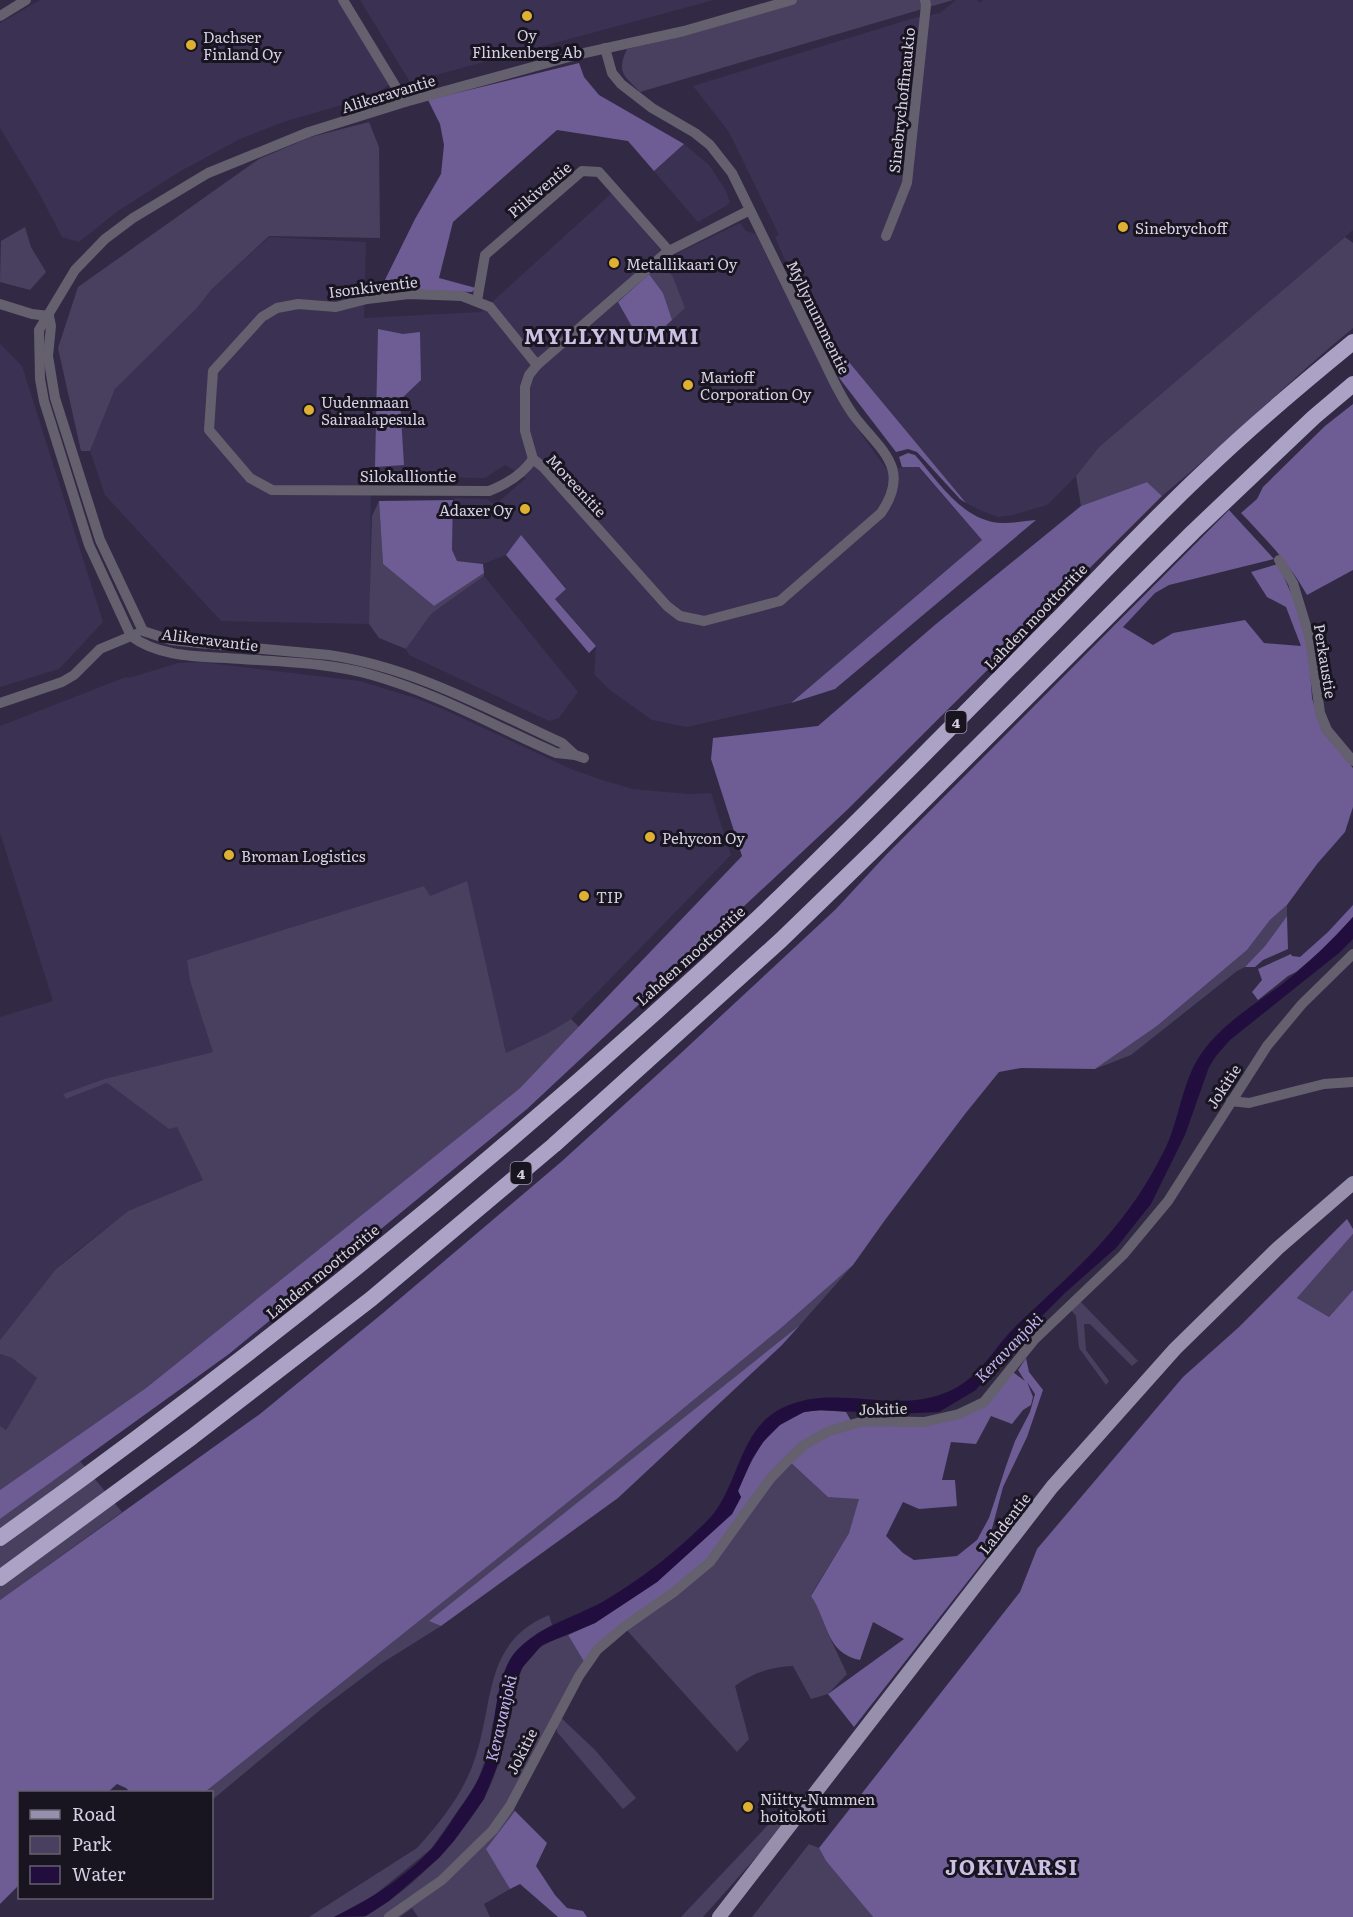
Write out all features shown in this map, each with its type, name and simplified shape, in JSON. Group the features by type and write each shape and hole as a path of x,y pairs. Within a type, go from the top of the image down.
{"highway":[{"name":"Lahden moottoritie","path":"0,1538 172,1413 350,1273 544,1110 767,909 1210,466 1293,391 1353,342"},
{"name":"4","path":"0,1578 183,1444 371,1299 554,1145 781,940 1200,524 1314,417 1353,384"}],"main road":[{"name":"Lahdentie","path":"719,1917 1052,1487 1175,1349 1278,1248 1353,1183"}],"street":[{"path":"0,16 26,0"},
{"path":"343,0 405,102"},
{"name":"Alikeravantie","path":"49,316 51,326 48,356 55,398 100,540 143,631 171,640 350,658 397,670 449,690 562,742 579,756 556,753 442,699 370,674 324,666 168,652 141,643 131,636 89,545 44,401 40,379 39,330 75,270 105,239 152,205 208,172 309,132 405,102 605,48 684,31 792,0"},
{"name":"Sinebrychoffinaukio","path":"886,236 907,183 925,0"},
{"name":"Myllynummentie","path":"605,48 612,73 621,84 652,108 695,133 722,159 732,173 837,387 856,418 884,449 889,458 893,477 888,502 880,513 780,601"},
{"name":"Piikiventie","path":"477,301 485,255 582,171 599,172 669,251"},
{"name":"Moreenitie","path":"750,210 669,251 537,365 529,375 525,387 525,431 533,459 543,467 654,593 680,616 704,621 780,601"},
{"name":"Isonkiventie","path":"272,490 250,478 209,430 213,371 262,316 277,308 298,304 336,308 367,299 409,294 462,296 490,308 537,365"},
{"path":"0,304 49,316"},
{"name":"Silokalliontie","path":"272,490 489,491 507,484 527,468 533,459"},
{"name":"Perkaustie","path":"1279,560 1293,583 1310,639 1320,713 1327,730 1353,761"},
{"path":"0,703 62,682 74,675 100,649 143,631"},
{"name":"Jokitie","path":"389,1917 442,1880 493,1830 510,1806 579,1676 597,1650 710,1562 770,1479 804,1445 829,1431 864,1421 924,1422 959,1414 984,1402 1034,1340 1123,1255 1148,1227 1168,1201 1267,1046 1302,1004 1353,954"},
{"path":"1231,1101 1249,1103 1324,1084 1353,1082"}],"shaded area":[{"path":"40,0 340,0 390,84 373,96 283,122 240,139 179,172 118,211 79,242 62,237 0,128 0,23"},
{"path":"360,0 714,0 410,82"},
{"path":"956,0 977,0 980,3 983,0 1353,0 1353,230 1099,447 1076,476 1047,505 998,517 966,503 824,332 789,269 775,237 779,235 729,132 693,86 914,18 940,13"},
{"path":"579,63 584,77 599,95 684,144 654,171 628,141 557,130 453,222 439,278 476,288 472,292 419,290 379,292 415,219 441,174 444,145 440,124 428,100"},
{"path":"684,144 709,165 725,189 730,202 698,222 654,171"},
{"path":"612,193 669,260 680,252 740,223 746,231 756,234 842,407 887,470 918,467 982,540 791,703 687,727 652,720 610,690 594,674 596,646 555,598 566,588 521,536 506,555 483,564 457,561 454,557 452,550 454,498 487,499 495,505 526,478 505,465 485,478 371,476 370,624 221,621 105,495 90,451 115,389 197,308 211,290 269,237 366,242 364,318 481,312"},
{"path":"649,274 663,293 672,320 647,343 631,325 618,302"},
{"path":"378,329 403,334 420,332 421,380 400,400 404,465 375,467"},
{"path":"824,332 966,503 917,452 908,449 896,452 840,379"},
{"path":"0,344 22,366 103,622 59,669 0,687"},
{"path":"1353,404 1353,570 1307,595 1285,562 1241,513 1257,499 1263,487 1325,426"},
{"path":"908,453 915,455 953,499 976,516 1003,523 1036,520 835,689 791,703 982,540 919,467 902,467 899,457"},
{"path":"1147,482 1162,496 846,811 527,1109 229,1354 0,1519 0,1490 146,1388 520,1088 742,856 711,759 713,738 818,726 936,624 1081,506"},
{"path":"453,500 452,550 457,561 483,564 484,573 434,606 383,564 379,501"},
{"path":"1229,510 1274,559 1169,585 1155,593 1123,627 1153,645 1173,633 1245,620 1264,643 1301,646 1286,607 1267,597 1251,572 1278,564 1300,613 1308,643 1312,698 1322,731 1353,768 1353,807 1345,832 1317,864 1287,905 1270,920 1247,950 1157,1026 1095,1069 1021,1068 999,1072 853,1265 780,1329 612,1467 206,1791 129,1791 117,1784 109,1791 18,1791 18,1886 0,1904 0,1600 260,1414 383,1313 561,1162 680,1054 836,909 886,855"},
{"path":"521,535 566,589 555,599 596,646 589,653 506,555"},
{"path":"484,576 578,692 559,718 549,721 409,655 406,649 431,614"},
{"path":"200,662 360,681 445,710 571,769 602,780 633,789 688,794 711,793 731,855 571,1019 506,1053 504,1043 424,886 187,960 190,981 214,1052 104,1079 64,1094 66,1099 107,1083 169,1129 177,1126 203,1180 128,1211 73,1254 56,1269 0,1340 0,1017 53,1001 0,833 0,726 126,677 178,663"},
{"path":"1353,905 1353,917 1330,943 1258,1000 1252,992 1262,980 1258,969 1291,954 1300,957"},
{"path":"1287,916 1288,949 1263,960 1255,967 1245,967 1265,946"},
{"path":"1347,1219 1353,1229 1353,1234 1297,1298 1329,1317 1353,1290 1353,1917 873,1917 826,1861 819,1848 1020,1592 1037,1549 1183,1377 1239,1327"},
{"path":"800,1325 782,1345 618,1498 441,1626 429,1621"},
{"path":"0,1354 12,1358 37,1378 6,1430 0,1426"},
{"path":"1026,1358 1029,1372 1043,1390 1027,1437 1003,1487 989,1540 1023,1504 1018,1517 854,1727 828,1694 904,1639 873,1622 860,1660 849,1656 834,1643 811,1596 849,1533 859,1499 828,1497 788,1460 710,1562 624,1627 586,1665 568,1635 595,1623 657,1582 732,1514 741,1497 738,1491 755,1455 762,1443 781,1424 805,1412 820,1410 846,1412 853,1424 924,1422 984,1402 1010,1370 1025,1381 1018,1370","holes":["1027,1382 1035,1394 1030,1412 1015,1441 989,1518 977,1540 957,1556 914,1560 903,1553 886,1536 903,1502 919,1509 957,1506 955,1480 942,1480 951,1442 976,1444 991,1416 1012,1424 1023,1410 1031,1405 1033,1397"]},
{"path":"515,1811 547,1843 536,1866 555,1895 567,1908 583,1911 587,1917 558,1917 520,1884 510,1889 486,1849"}],"green space":[{"path":"795,0 953,0 640,92 623,73 622,63 627,49 687,35"},
{"path":"369,122 379,147 380,238 269,236 211,290 197,308 115,389 90,451 81,451 58,348 78,287 259,159 311,137"},
{"path":"25,227 31,247 46,272 30,290 0,282 1,241"},
{"path":"1345,237 1353,243 1353,328 1162,496 1147,482 1081,506 1076,476 1099,447"},
{"path":"662,267 672,275 685,308 672,320 663,293 649,274 655,268"},
{"path":"379,501 383,564 434,606 484,573 484,576 431,614 406,649 379,638 369,624 372,516"},
{"path":"467,881 506,1053 571,1019 579,1027 520,1088 146,1388 0,1490 0,1426 6,1430 37,1378 12,1358 0,1354 0,1340 56,1269 128,1211 203,1180 177,1127 169,1129 107,1083 66,1099 63,1094 104,1079 213,1052 190,981 187,960 424,886 430,896"},
{"path":"1287,905 1287,916 1265,946 1245,967 1131,1055 1095,1069 1157,1026 1247,950 1270,920"},
{"path":"1353,1234 1353,1290 1329,1317 1297,1298"},
{"path":"853,1265 800,1325 430,1621 441,1626 382,1663 325,1706 213,1799 213,1791 206,1791 612,1467 780,1329"},
{"path":"1077,1298 1138,1361 1132,1366 1090,1324 1084,1324 1086,1350 1109,1381 1106,1385 1079,1348 1076,1316 1068,1306"},
{"path":"788,1460 860,1499 849,1533 811,1595 820,1609 826,1629 847,1674 828,1694 811,1699 793,1666 762,1672 735,1686 749,1739 737,1752 624,1627"},
{"path":"80,1461 122,1512 0,1600 0,1519"},
{"path":"549,1615 552,1625 536,1634 497,1709 489,1749 476,1785 431,1849 372,1897 334,1917 309,1917 417,1848 441,1819 463,1787 473,1764 494,1678 501,1659 512,1642 527,1627"},
{"path":"568,1635 586,1665 557,1714 595,1750 636,1798 623,1809 557,1732 557,1716 510,1805 515,1811 487,1848 510,1889 484,1904 490,1917 418,1917 412,1908 400,1917 363,1917 414,1881 460,1833 483,1800 496,1771 519,1676 524,1666 530,1656 540,1648"},
{"path":"785,1807 791,1818 703,1917 681,1917"},
{"path":"809,1844 819,1848 826,1861 873,1917 752,1917"}],"water":[{"name":"Keravanjoki","path":"1353,917 1353,939 1339,953 1230,1040 1216,1056 1209,1067 1185,1135 1151,1204 1116,1248 1066,1292 1011,1347 976,1390 939,1412 895,1414 821,1410 804,1412 780,1425 763,1442 752,1459 738,1491 741,1497 732,1514 657,1582 595,1623 542,1645 522,1668 517,1680 498,1764 484,1799 439,1858 389,1901 366,1916 334,1917 399,1878 433,1847 445,1831 472,1791 482,1771 489,1749 501,1682 511,1658 518,1649 548,1627 618,1593 683,1544 717,1509 746,1446 766,1419 780,1409 803,1401 826,1398 920,1400 943,1394 972,1376 1009,1333 1093,1252 1128,1210 1163,1153 1194,1065 1209,1043 1238,1016 1300,969"}],"place":[{"name":"Oy Flinkenberg Ab","path":"527,16"},
{"name":"Dachser Finland Oy","path":"191,45"},
{"name":"Sinebrychoff","path":"1123,227"},
{"name":"Metallikaari Oy","path":"614,263"},
{"name":"Marioff Corporation Oy","path":"688,385"},
{"name":"Uudenmaan Sairaalapesula","path":"309,410"},
{"name":"Adaxer Oy","path":"525,509"},
{"name":"Pehycon Oy","path":"650,837"},
{"name":"Broman Logistics","path":"229,855"},
{"name":"TIP","path":"584,896"},
{"name":"Niitty-Nummen hoitokoti","path":"748,1807"}],"district":[{"name":"MYLLYNUMMI","path":"612,334"},
{"name":"JOKIVARSI","path":"1012,1865"}]}
